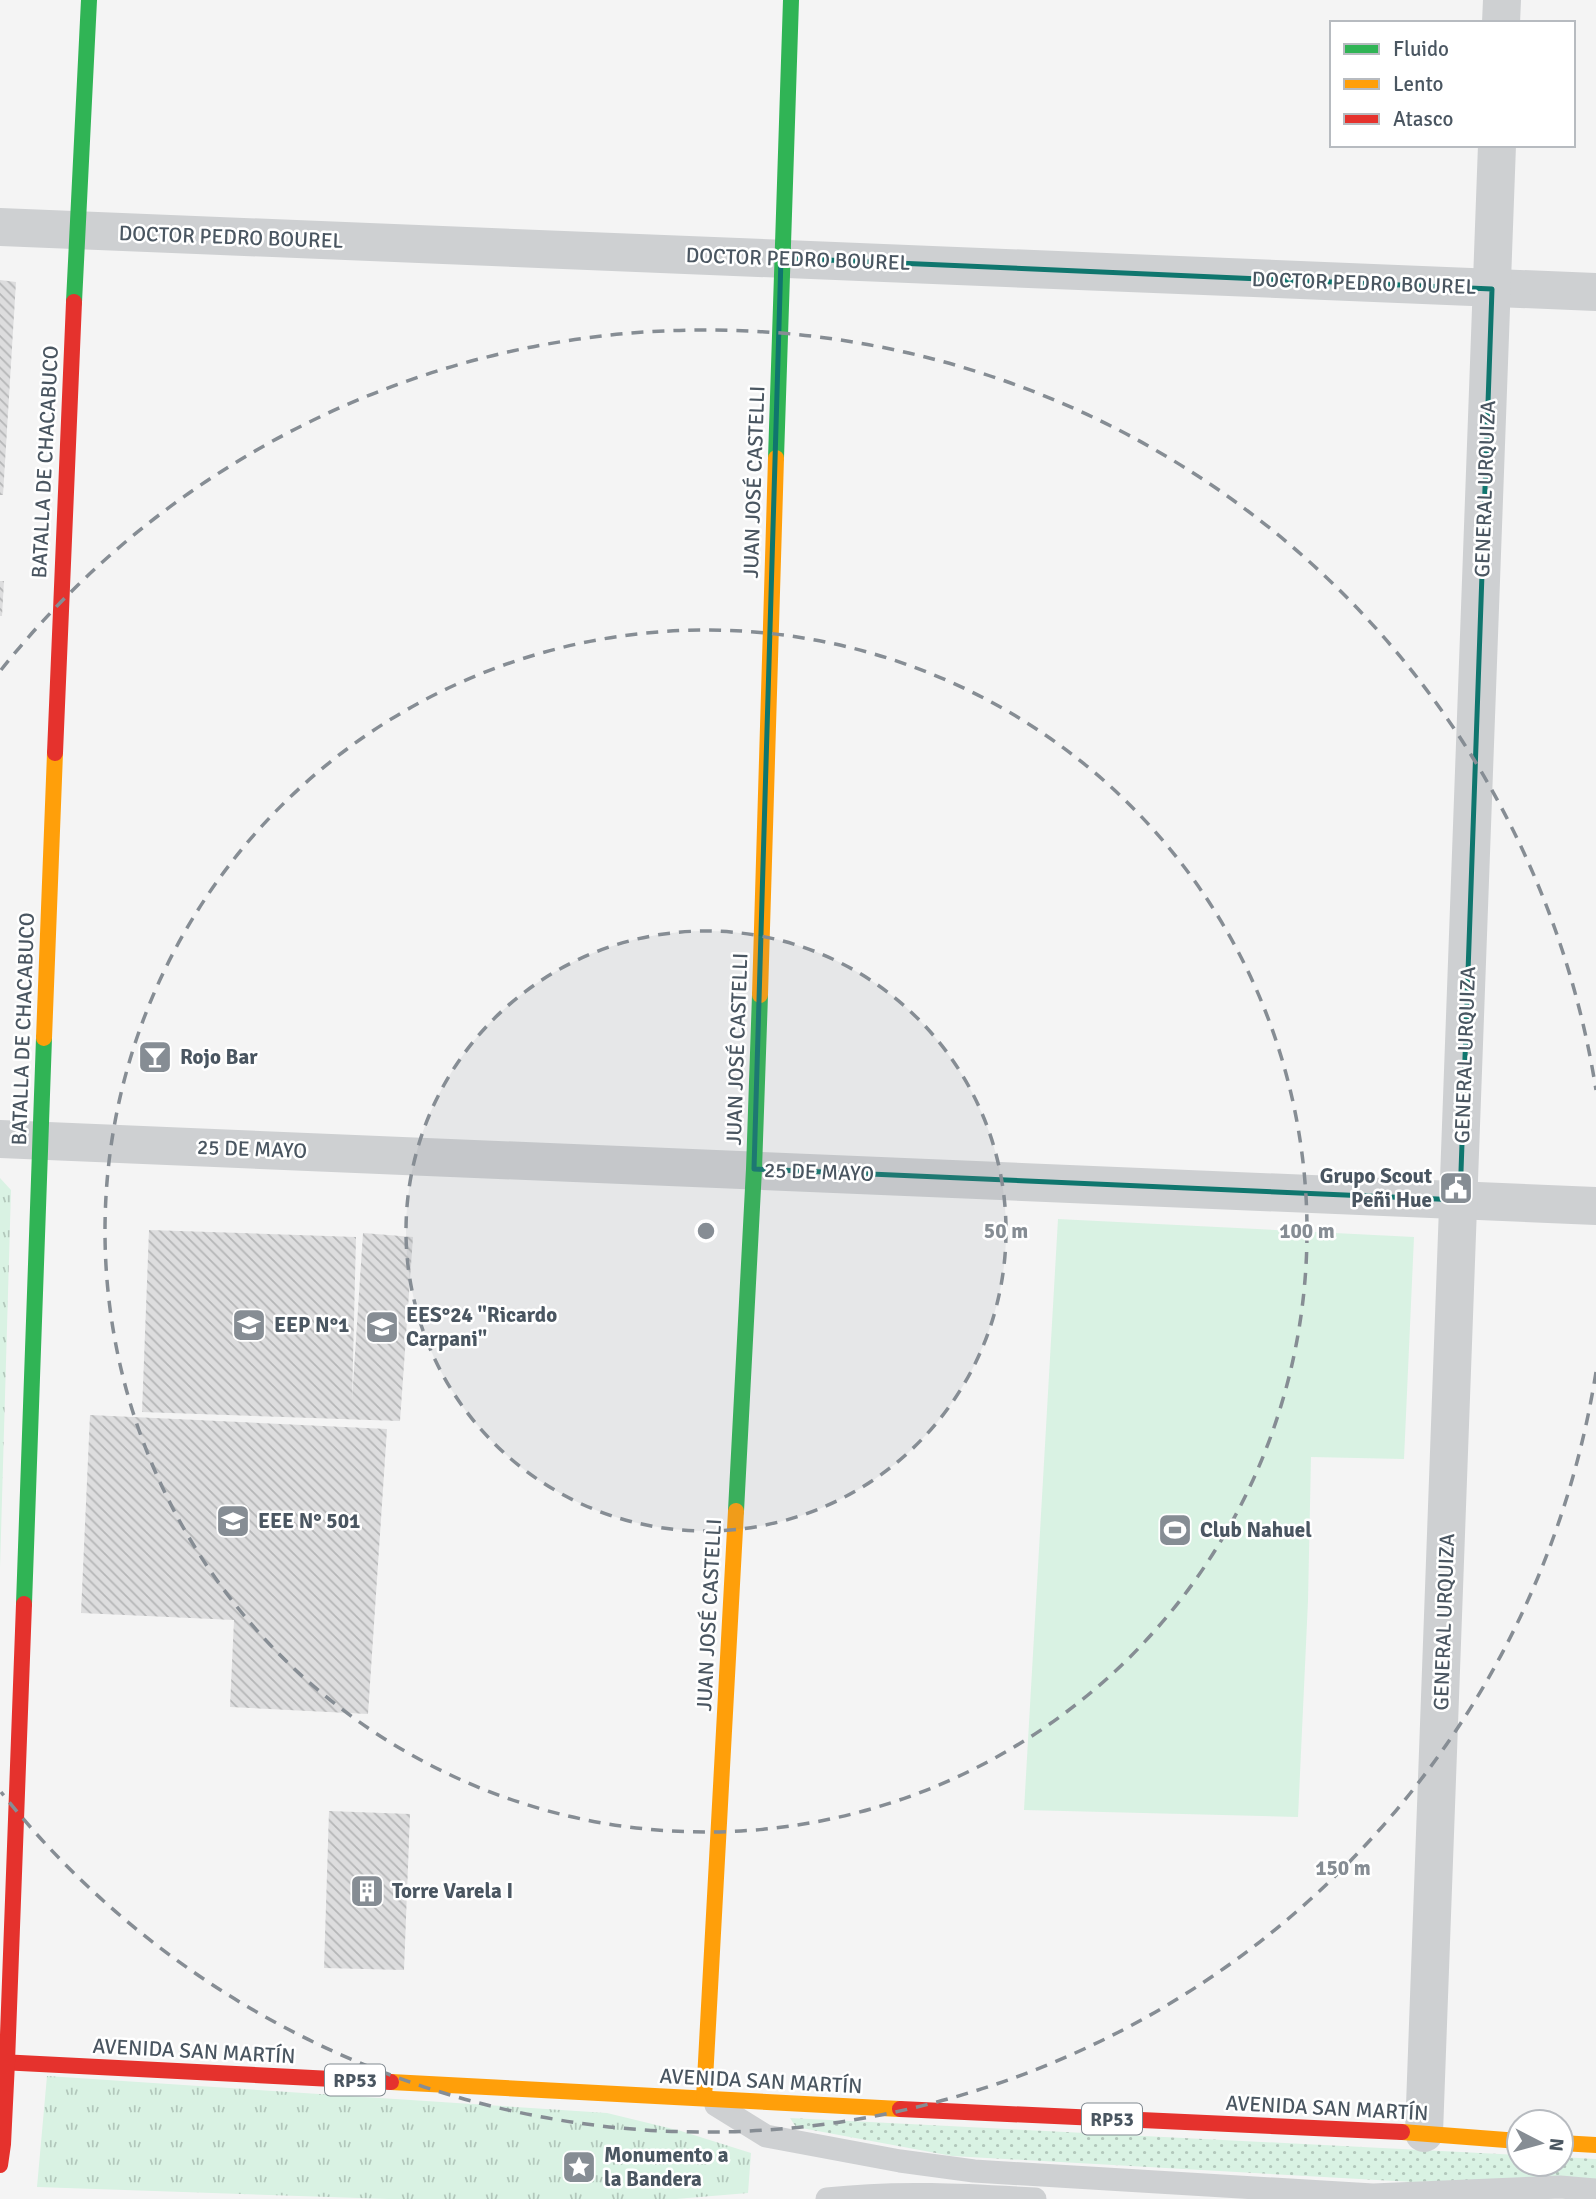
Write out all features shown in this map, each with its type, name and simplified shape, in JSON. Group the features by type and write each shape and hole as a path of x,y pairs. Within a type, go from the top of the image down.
{"street":[{"name":"BATALLA DE CHACABUCO","path":"0,2165 3,2144 63,524 89,0"},
{"name":"JUAN JOSÉ CASTELLI","path":"704,2098 754,1169 791,0"},
{"path":"1501,21 1502,0"},
{"name":"GENERAL URQUIZA","path":"1424,2133 1497,147"},
{"name":"DOCTOR PEDRO BOUREL","path":"0,227 1596,292"},
{"name":"25 DE MAYO","path":"0,1139 1596,1206"},
{"name":"AVENIDA SAN MARTÍN","path":"4,2062 768,2103 1424,2133 1505,2140"},
{"path":"1575,2143 1596,2144"}],"lane":[{"path":"704,2098 766,2136 900,2161 974,2171 1373,2195 1560,2187 1596,2190"},
{"path":"828,2199 908,2195 976,2195 1035,2199"}],"highlighted area":[{"path":"781,258 1492,289 1460,1200 754,1169"}],"green space":[{"path":"0,1178 11,1190 0,1568"},
{"name":"Club Nahuel","path":"1058,1219 1414,1237 1404,1459 1311,1457 1308,1601 1298,1817 1024,1810"},
{"path":"47,2076 607,2113 681,2131 751,2153 748,2193 676,2199 389,2199 37,2187"},
{"path":"790,2118 1505,2154 1505,2178 1557,2178 1413,2182 952,2156 796,2127"},
{"path":"1575,2158 1596,2159 1596,2180 1557,2178 1575,2178"}],"building":[{"path":"0,280 16,282 3,495 0,495"},
{"path":"0,581 4,581 2,616 0,616"},
{"name":"EEP N°1","path":"149,1230 356,1237 352,1400 363,1233 413,1237 400,1421 142,1412"},
{"name":"EEE N° 501","path":"90,1415 387,1429 368,1714 230,1707 234,1620 81,1613"},
{"name":"Torre Varela I","path":"329,1811 410,1814 404,1970 324,1968"}],"traffic: fast":[{"path":"74,302 89,0"},
{"path":"776,458 791,0"},
{"path":"736,1511 760,995"},
{"path":"24,1604 44,1038"}],"traffic: slow":[{"path":"760,995 776,458"},
{"path":"44,1038 55,753"},
{"path":"704,2098 736,1511"},
{"path":"391,2082 900,2109"},
{"path":"1402,2132 1505,2140"},
{"path":"1575,2144 1596,2145"}],"traffic: jam":[{"path":"55,753 74,302"},
{"path":"0,2165 7,2062 24,1604"},
{"path":"0,2062 391,2082"},
{"path":"900,2109 1402,2132"}],"place":[{"name":"Rojo Bar","path":"155,1057"},
{"name":"Grupo Scout Peñi Hue","path":"1456,1188"},
{"name":"EEP N°1","path":"249,1325"},
{"name":"EES°24 \"Ricardo Carpani\"","path":"382,1327"},
{"name":"EEE N° 501","path":"233,1521"},
{"name":"Club Nahuel","path":"1175,1530"},
{"name":"Torre Varela I","path":"367,1891"},
{"name":"Monumento a la Bandera","path":"579,2167"}]}
